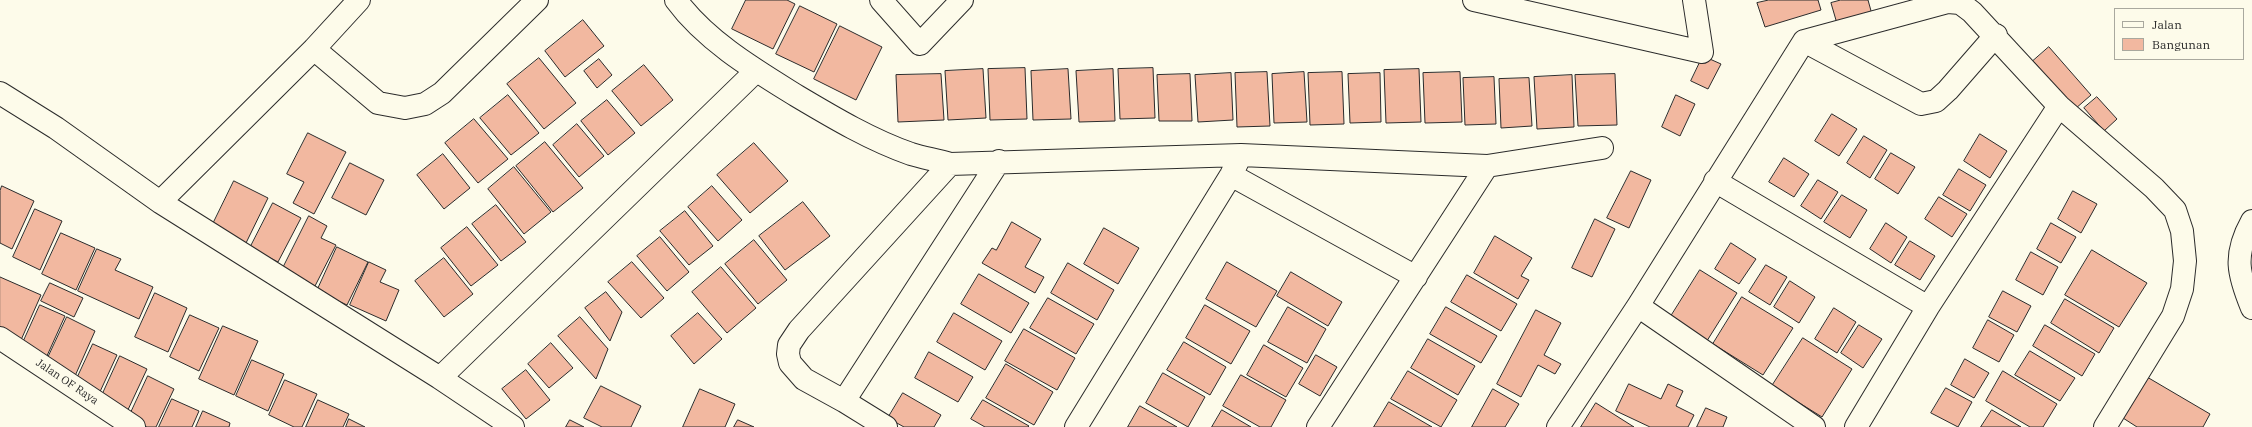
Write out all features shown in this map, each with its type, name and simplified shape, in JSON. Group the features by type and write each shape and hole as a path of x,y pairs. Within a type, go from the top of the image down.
{"street":[{"path":"160,202 314,49 359,0"},
{"path":"314,49 378,103 405,108 424,104 442,93 538,0"},
{"path":"676,0 683,10 730,53 756,71 844,124 911,154 950,164 999,161 1241,155 1487,166 1602,148"},
{"path":"881,0 920,44 962,0"},
{"path":"1474,0 1702,52 1694,0"},
{"path":"1558,427 1638,306 1804,41 1948,2 1960,3 1972,12 1996,35 2059,106 2154,188 2175,210 2182,232 2185,260 2182,289 2173,316 2105,427"},
{"path":"1804,41 1921,104 1936,101 1996,35"},
{"path":"440,378 756,71"},
{"path":"0,93 56,128 160,202 440,378 513,427"},
{"path":"1856,427 1928,307 2059,106"},
{"path":"1076,427 1231,175 1241,155"},
{"path":"844,401 999,161"},
{"path":"886,427 844,401 804,379 790,363 788,354 789,345 799,330 950,164"},
{"path":"1318,427 1487,166"},
{"path":"1231,175 1416,277"},
{"path":"1715,181 1928,307"},
{"path":"2252,221 2245,233 2239,256 2241,281 2252,308"},
{"path":"1638,306 1814,427"},
{"name":"Jalan OF Raya","path":"3,347 134,427"}],"building":[{"path":"746,0 787,0 795,4 773,49 732,29"},
{"path":"1769,0 1818,0 1821,10 1765,27 1757,3"},
{"path":"1841,0 1868,0 1873,18 1838,27 1831,3"},
{"path":"800,6 837,24 814,72 776,54"},
{"path":"583,20 604,46 565,77 545,51"},
{"path":"840,26 882,47 856,100 814,79"},
{"path":"2049,47 2091,95 2075,109 2033,61"},
{"path":"1703,56 1721,64 1708,89 1691,81"},
{"path":"539,58 576,103 544,129 507,84"},
{"path":"599,59 612,75 597,88 584,71"},
{"path":"644,65 673,100 641,126 612,91"},
{"path":"1025,68 1027,119 990,120 988,69"},
{"path":"1153,68 1155,118 1120,119 1118,69"},
{"path":"983,69 986,118 948,120 945,71"},
{"path":"1068,69 1071,119 1033,120 1031,71"},
{"path":"1113,69 1115,121 1079,122 1076,71"},
{"path":"1419,69 1421,122 1386,123 1384,70"},
{"path":"1267,72 1270,126 1237,127 1235,73"},
{"path":"1304,72 1307,122 1274,123 1272,74"},
{"path":"1342,72 1344,124 1310,125 1308,73"},
{"path":"1460,72 1462,122 1425,123 1423,73"},
{"path":"1231,73 1233,120 1198,122 1195,75"},
{"path":"1380,73 1381,122 1350,123 1348,74"},
{"path":"941,74 944,120 898,122 896,75"},
{"path":"1190,74 1192,121 1159,121 1157,75"},
{"path":"1615,74 1617,125 1578,126 1575,75"},
{"path":"1572,75 1574,127 1537,129 1534,77"},
{"path":"1494,77 1496,124 1465,125 1463,78"},
{"path":"1529,78 1532,126 1501,128 1499,79"},
{"path":"508,95 539,133 511,155 480,118"},
{"path":"1676,95 1695,104 1680,136 1662,127"},
{"path":"2097,97 2117,119 2104,131 2084,108"},
{"path":"607,100 635,133 608,155 581,121"},
{"path":"1832,114 1857,129 1839,156 1815,141"},
{"path":"474,119 508,159 478,183 445,143"},
{"path":"577,124 604,156 579,177 553,145"},
{"path":"308,133 346,152 314,214 293,203 304,182 287,174"},
{"path":"1980,134 2007,151 1990,178 1964,161"},
{"path":"1864,136 1887,150 1870,178 1847,163"},
{"path":"545,142 583,188 553,212 516,166"},
{"path":"754,143 788,181 750,213 717,175"},
{"path":"1891,153 1915,167 1898,194 1875,179"},
{"path":"443,154 470,188 444,209 417,175"},
{"path":"1784,158 1809,174 1794,197 1769,182"},
{"path":"350,163 384,180 366,215 332,198"},
{"path":"514,167 551,212 524,234 488,189"},
{"path":"1959,169 1986,185 1970,211 1943,195"},
{"path":"1631,171 1651,180 1629,228 1607,218"},
{"path":"1818,180 1838,192 1821,219 1801,206"},
{"path":"234,181 268,198 246,243 212,226"},
{"path":"2,186 34,201 12,249 0,243 0,191"},
{"path":"712,186 742,220 718,241 688,207"},
{"path":"2073,191 2097,204 2081,233 2058,219"},
{"path":"1842,195 1867,210 1850,238 1824,222"},
{"path":"1939,197 1967,214 1952,237 1925,219"},
{"path":"803,202 830,236 785,270 759,236"},
{"path":"273,203 301,218 278,262 250,248"},
{"path":"496,205 526,242 501,261 472,224"},
{"path":"35,209 62,221 40,270 13,257"},
{"path":"685,211 713,246 689,265 660,231"},
{"path":"309,216 327,226 321,238 336,245 315,286 282,270"},
{"path":"1595,219 1615,229 1592,277 1572,268"},
{"path":"1012,222 1041,239 1025,267 1044,277 1035,293 982,263 992,248 996,250"},
{"path":"1886,223 1907,237 1891,263 1870,249"},
{"path":"2051,223 2076,237 2061,263 2037,249"},
{"path":"467,227 498,265 471,286 441,248"},
{"path":"1104,228 1139,248 1118,284 1084,264"},
{"path":"61,233 95,248 76,290 42,274"},
{"path":"1495,236 1532,258 1521,276 1529,280 1518,299 1474,273"},
{"path":"660,237 689,272 667,291 637,256"},
{"path":"754,240 787,280 758,304 725,264"},
{"path":"1910,241 1935,256 1920,280 1895,265"},
{"path":"1731,243 1756,259 1739,284 1715,269"},
{"path":"337,247 368,262 347,305 317,291"},
{"path":"97,249 121,259 115,270 153,287 139,319 78,291"},
{"path":"2092,250 2147,283 2119,327 2065,295"},
{"path":"2031,252 2058,267 2043,295 2016,280"},
{"path":"444,258 473,294 444,317 415,281"},
{"path":"369,262 386,270 380,282 399,290 386,321 350,305"},
{"path":"632,262 664,298 641,318 608,282"},
{"path":"1227,262 1277,291 1256,327 1206,299"},
{"path":"1068,263 1114,290 1097,320 1051,293"},
{"path":"1766,265 1787,277 1770,305 1749,292"},
{"path":"721,267 756,308 727,333 692,292"},
{"path":"1700,270 1737,293 1705,344 1668,321"},
{"path":"1291,272 1342,302 1328,326 1277,296"},
{"path":"979,274 1029,303 1011,333 961,304"},
{"path":"1467,275 1517,304 1501,331 1451,302"},
{"path":"0,277 41,295 21,340 0,331"},
{"path":"1790,281 1815,297 1799,323 1774,307"},
{"path":"50,283 83,298 74,317 41,301"},
{"path":"2003,291 2031,306 2017,332 1989,317"},
{"path":"606,292 622,312 610,341 585,308"},
{"path":"155,293 187,308 168,352 135,337"},
{"path":"1742,297 1793,328 1763,375 1713,344"},
{"path":"1048,298 1094,324 1076,354 1030,328"},
{"path":"2065,299 2114,328 2099,353 2051,323"},
{"path":"40,305 65,316 46,358 21,347"},
{"path":"1205,305 1250,331 1231,364 1186,338"},
{"path":"1288,307 1326,329 1307,363 1268,342"},
{"path":"1446,307 1497,336 1481,363 1430,334"},
{"path":"1834,308 1856,322 1837,353 1815,339"},
{"path":"1536,310 1561,323 1544,355 1561,364 1555,374 1538,365 1521,397 1497,384"},
{"path":"698,313 722,339 694,364 671,336"},
{"path":"954,313 1002,341 985,370 937,342"},
{"path":"190,315 219,328 199,371 170,357"},
{"path":"67,317 95,331 75,376 46,362"},
{"path":"580,317 608,349 596,379 558,336"},
{"path":"1988,320 2014,335 1999,362 1973,348"},
{"path":"1859,325 1882,339 1863,368 1841,353"},
{"path":"2045,325 2095,354 2082,376 2033,346"},
{"path":"223,326 258,341 234,395 199,379"},
{"path":"1024,329 1075,358 1057,390 1005,361"},
{"path":"1803,338 1852,369 1822,417 1772,386"},
{"path":"1428,339 1475,366 1458,395 1411,368"},
{"path":"1184,342 1226,367 1210,395 1167,370"},
{"path":"551,343 573,368 549,388 528,364"},
{"path":"93,344 117,355 98,396 74,385"},
{"path":"1264,345 1303,368 1286,397 1247,375"},
{"path":"2030,351 2075,378 2060,401 2015,375"},
{"path":"929,352 973,377 958,402 915,378"},
{"path":"1316,355 1337,367 1320,396 1299,384"},
{"path":"120,356 147,369 126,414 99,402"},
{"path":"1965,359 1989,373 1974,398 1951,385"},
{"path":"252,360 284,374 268,411 236,396"},
{"path":"1006,364 1053,392 1034,425 986,398"},
{"path":"526,370 550,400 526,419 502,389"},
{"path":"1408,371 1457,400 1441,427 1391,399"},
{"path":"2003,371 2057,404 2043,427 2030,427 1986,401"},
{"path":"1163,373 1205,397 1188,427 1146,403"},
{"path":"1241,375 1286,400 1271,427 1260,427 1223,406"},
{"path":"148,376 174,389 156,427 147,427 128,419"},
{"path":"2147,377 2210,414 2203,427 2137,427 2123,418"},
{"path":"285,380 317,394 302,427 294,427 269,415"},
{"path":"1629,384 1661,399 1668,384 1683,391 1676,406 1694,415 1688,427 1650,427 1616,411"},
{"path":"601,386 641,406 631,427 602,427 584,418"},
{"path":"1946,388 1972,402 1958,427 1931,413"},
{"path":"700,389 735,404 725,427 683,427"},
{"path":"1493,389 1519,404 1505,427 1472,427"},
{"path":"903,393 941,415 934,427 904,427 888,418"},
{"path":"172,399 199,411 192,427 159,427"},
{"path":"318,400 349,414 343,427 306,427"},
{"path":"983,400 1029,426 985,427 971,419"},
{"path":"1389,402 1432,427 1374,427"},
{"path":"1596,403 1634,427 1581,427"},
{"path":"1140,406 1177,427 1128,427"},
{"path":"1706,408 1727,417 1723,427 1697,427"},
{"path":"1222,410 1251,427 1212,427"},
{"path":"1992,410 2021,427 1981,427"},
{"path":"203,411 230,423 229,427 196,427"},
{"path":"349,419 365,427 346,427"},
{"path":"570,420 584,427 566,427"},
{"path":"738,420 754,427 734,427"}]}
